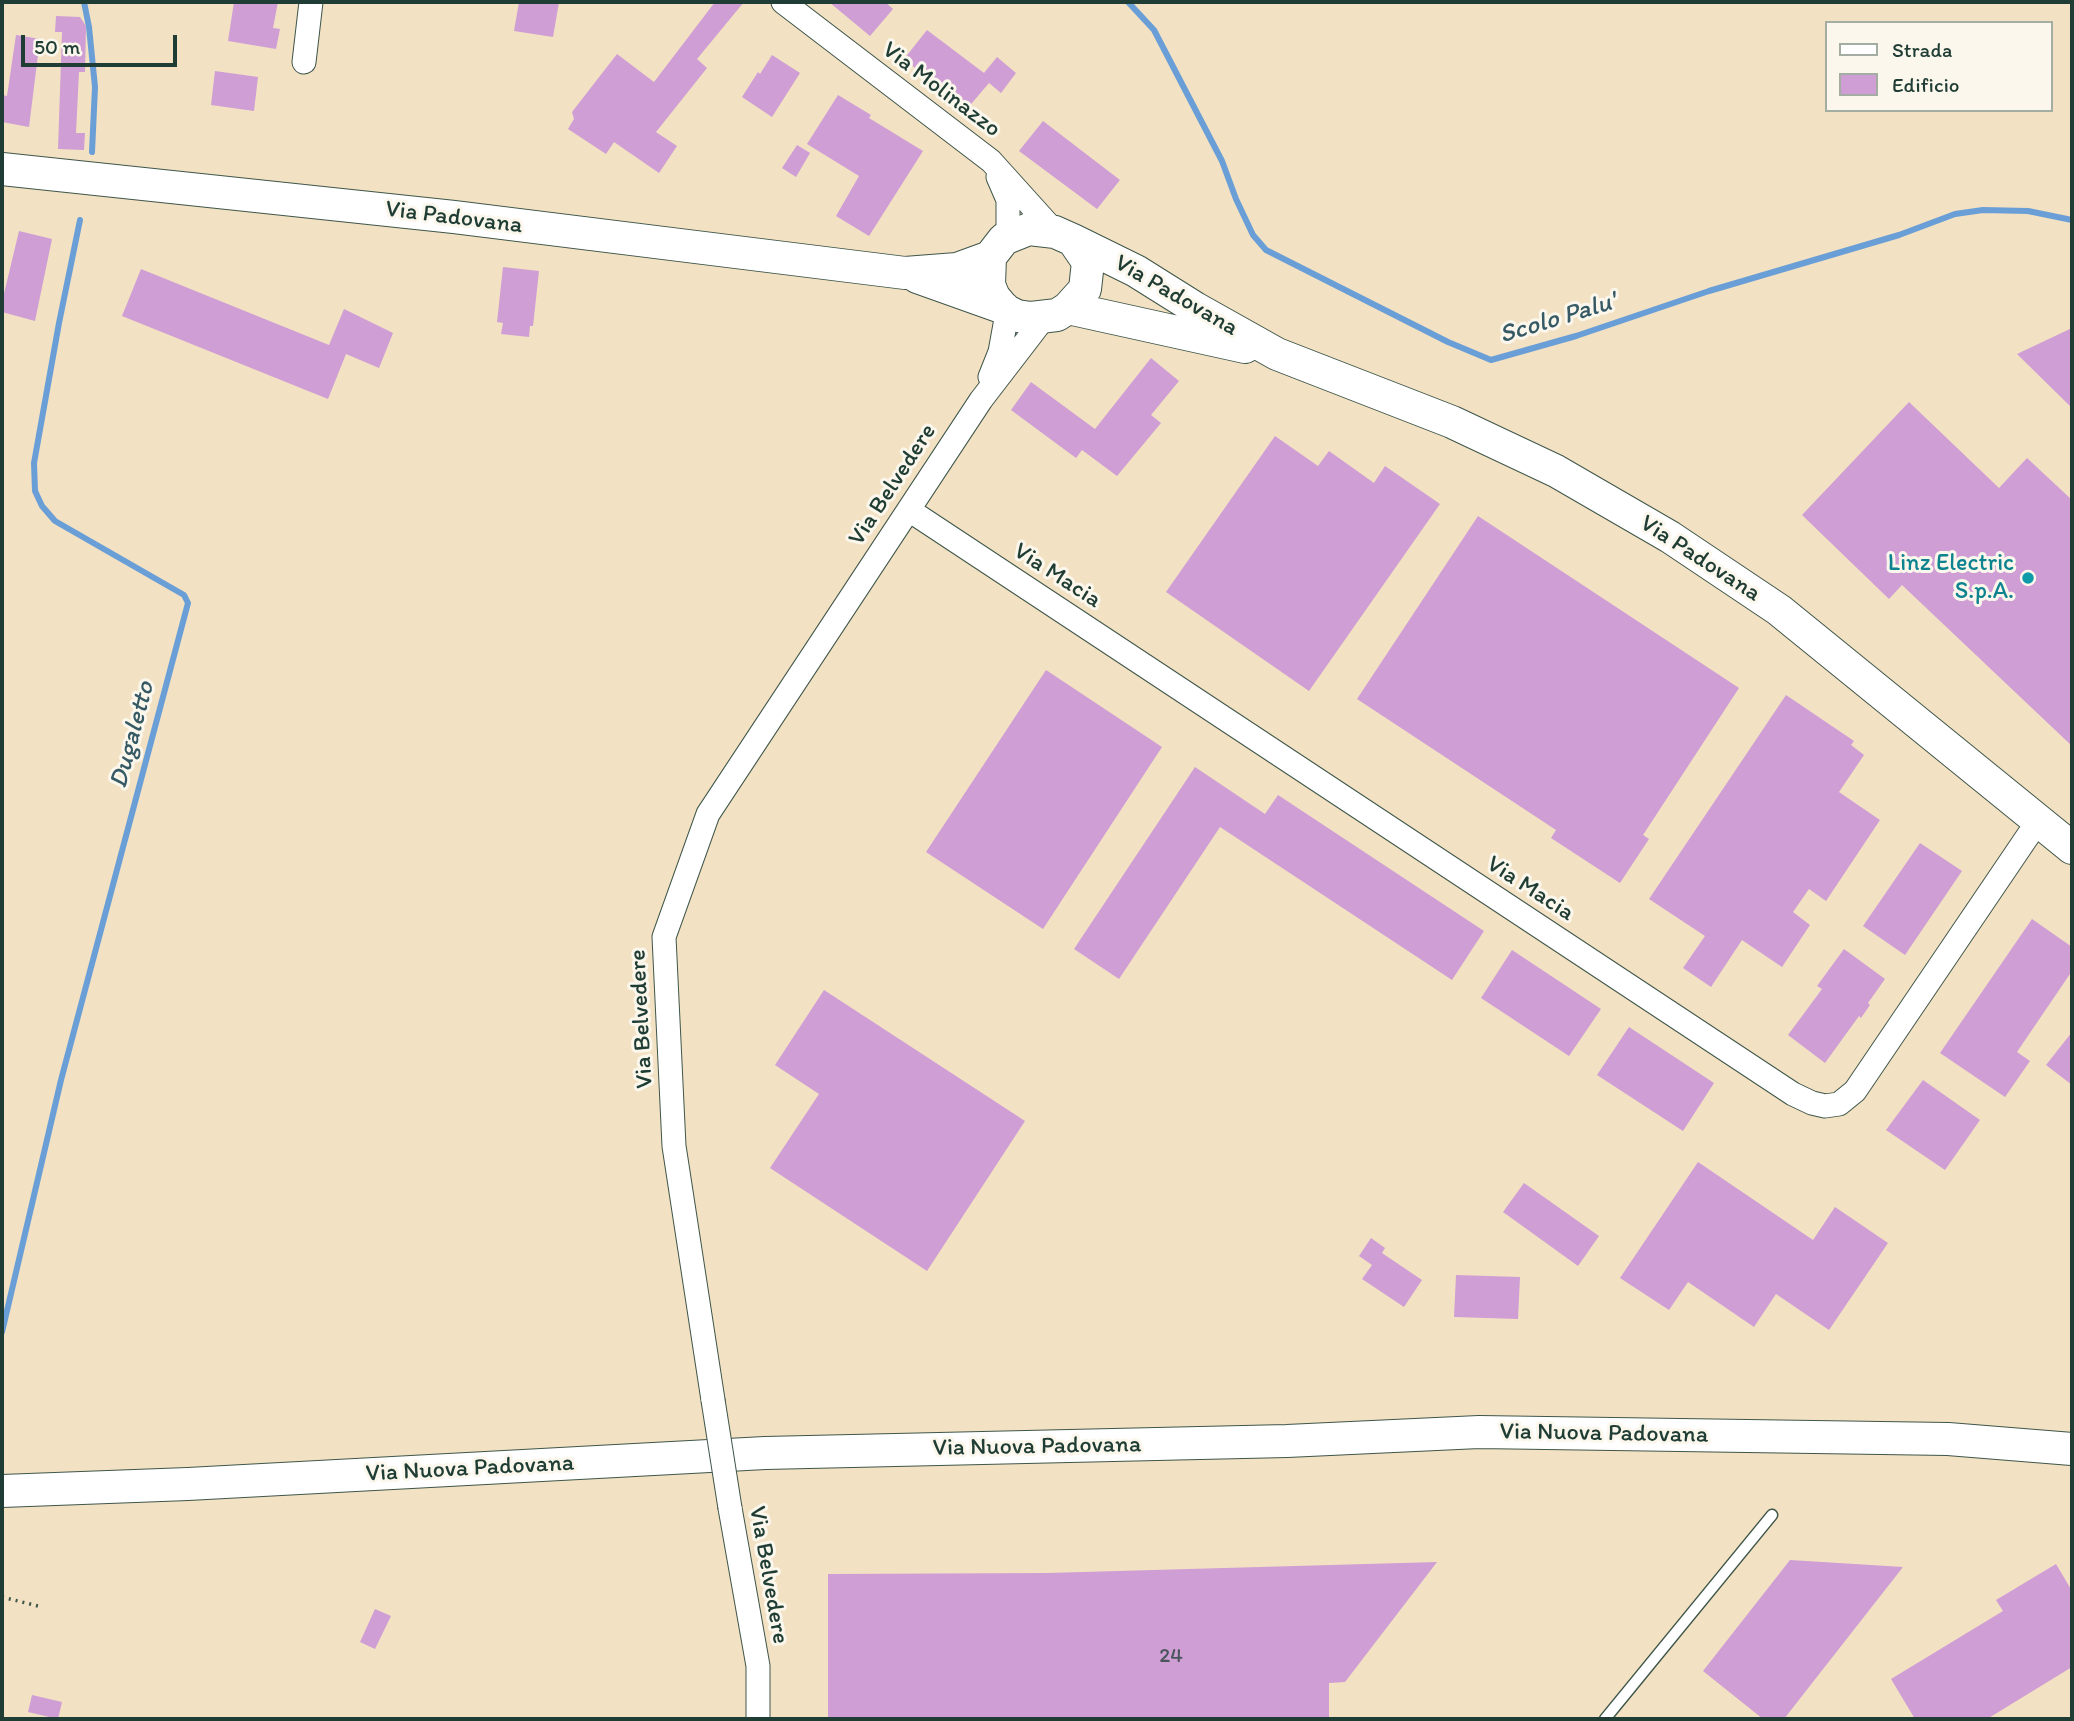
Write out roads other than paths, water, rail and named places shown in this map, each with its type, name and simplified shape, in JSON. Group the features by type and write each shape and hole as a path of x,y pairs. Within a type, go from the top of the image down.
{"street":[{"path":"304,62 311,2"},
{"name":"Via Molinazzo","path":"783,2 991,161 1064,236"},
{"path":"991,161 1008,200 1008,229 997,248 989,285 994,298 1005,309"},
{"name":"Via Padovana","path":"2,169 440,215 905,273 957,270 1029,229 1064,236 1136,271 1195,308 1278,354 1452,422 1556,471 1670,537 1779,610 2072,848"},
{"name":"Via Padovana","path":"1056,313 1084,289 1088,262 1064,236"},
{"name":"Via Padovana","path":"905,273 1024,318 1056,313 1278,354"},
{"name":"Via Belvedere","path":"981,400 1000,352 1006,319 1005,309"},
{"name":"Via Belvedere","path":"758,1719 758,1667 730,1508 674,1146 664,937 708,814 981,400 1056,313"},
{"name":"Via Macia","path":"909,510 1793,1094 1812,1103 1825,1106 1839,1104 1855,1091 2038,821"},
{"name":"Via Nuova Padovana","path":"2,1491 765,1452 1287,1441 1479,1432 1948,1439 2072,1449"}],"lane":[{"path":"1605,1719 1772,1515"}],"waterway":[{"name":"Dugaletto","path":"84,2 95,87 92,152"},
{"name":"Scolo Palu'","path":"1128,2 1154,30 1222,161 1253,235 1266,250 1448,342 1491,360 1576,336 1709,291 1899,235 1955,214 1983,210 2028,211 2072,220"},
{"name":"Dugaletto","path":"2,1332 61,1080 188,603 184,595 55,521 42,506 35,491 34,463 80,220"}],"place":[{"name":"Linz Electric S.p.A.","path":"2028,578"}]}
